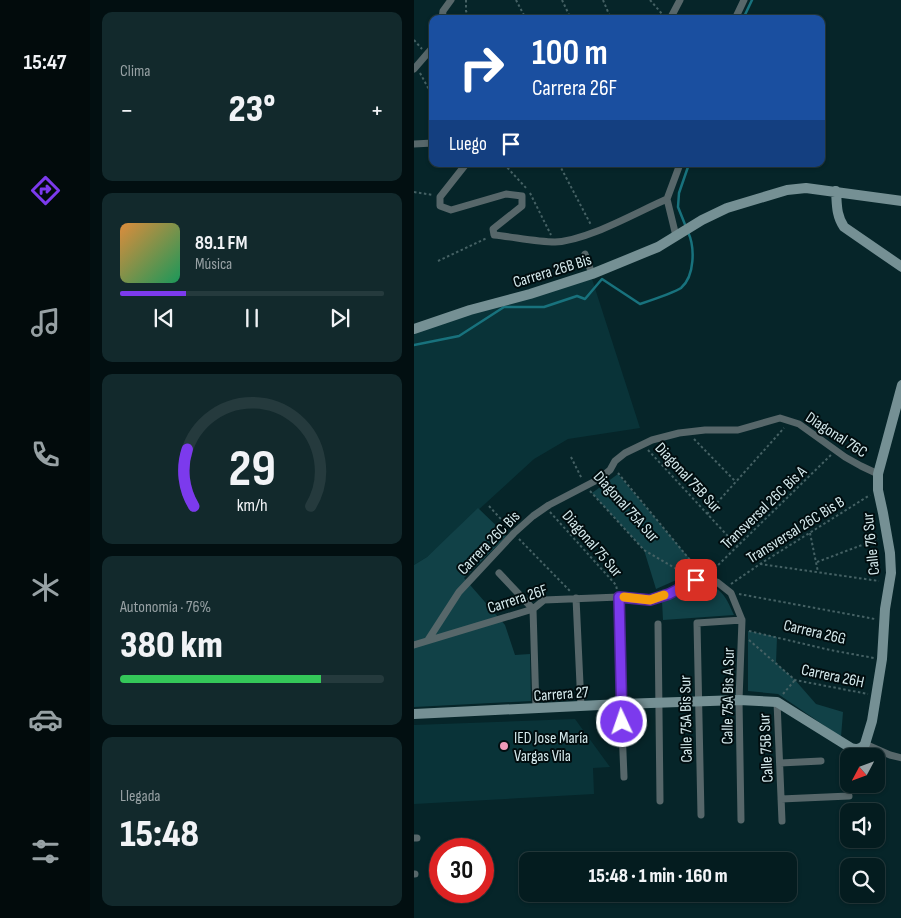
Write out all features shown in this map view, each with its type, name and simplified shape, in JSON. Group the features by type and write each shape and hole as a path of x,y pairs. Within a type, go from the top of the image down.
{"street":[{"path":"442,15 443,11 451,0"},
{"path":"672,15 680,0"},
{"path":"737,15 744,0"},
{"path":"415,67 429,52"},
{"path":"414,144 429,144"},
{"path":"464,167 440,197 440,206 451,210 506,194 522,196 522,206 493,229 494,235 554,242 571,240 667,198"},
{"path":"679,167 667,198 679,234"},
{"name":"Carrera 26B Bis","path":"414,329 470,310 530,294 592,274 658,247 692,225 727,208 787,190 806,188 836,191 901,202"},
{"path":"836,191 838,214 844,227 901,268"},
{"path":"585,254 592,274"},
{"name":"Calle 76 Sur","path":"865,744 872,721 882,659 884,621 891,573 887,536 878,490 878,474 901,385"},
{"name":"Diagonal 76C","path":"780,418 799,424 861,466 878,474"},
{"name":"Carrera 26C Bis","path":"427,641 459,592 514,533 546,507 598,479 625,453 652,440 687,432 738,430 780,418"},
{"path":"499,573 533,609 536,710"},
{"path":"704,578 717,582 728,590"},
{"name":"Carrera 26F","path":"414,645 533,609 544,600 619,597 650,600 669,594 696,580 704,578"},
{"name":"Calle 75A Bis A Sur","path":"728,590 742,620 739,700 740,820"},
{"path":"619,597 620,704 624,777"},
{"path":"576,598 581,706"},
{"name":"Calle 75A Bis Sur","path":"701,815 697,623 742,620"},
{"path":"658,624 660,800"},
{"path":"739,700 776,702 851,748 856,750 865,744 901,758"},
{"name":"Carrera 27","path":"414,714 739,700"},
{"name":"Calle 75B Sur","path":"776,702 782,821"},
{"path":"780,763 821,761"},
{"path":"781,799 849,796"}],"path":[{"path":"466,0 468,15"},
{"path":"516,0 524,15"},
{"path":"562,0 569,15"},
{"path":"603,0 610,15"},
{"path":"650,0 663,15"},
{"path":"414,40 426,55"},
{"path":"415,67 429,90"},
{"path":"507,167 533,196 554,242"},
{"path":"561,167 595,231"},
{"path":"414,192 440,197"},
{"path":"438,261 494,235"},
{"path":"708,514 790,420"},
{"path":"687,432 737,482"},
{"name":"Diagonal 75B Sur","path":"643,444 738,547"},
{"name":"Transversal 26C Bis A","path":"704,578 836,450"},
{"name":"Diagonal 75A Sur","path":"572,457 585,486 644,550 696,580"},
{"path":"612,466 704,578"},
{"name":"Transversal 26C Bis B","path":"728,590 760,564 878,490"},
{"path":"489,506 576,598"},
{"name":"Diagonal 75 Sur","path":"546,507 616,585 619,597"},
{"path":"810,532 818,572"},
{"path":"817,562 887,536"},
{"path":"760,564 889,583"},
{"path":"728,590 884,621"},
{"name":"Carrera 26G","path":"742,632 882,659"},
{"name":"Carrera 26H","path":"742,632 795,680 876,695"},
{"name":"Calle 75B Sur","path":"776,702 795,680"}],"shaded area":[{"path":"592,279 640,428 568,439 534,459 427,557 414,565 414,333 464,316"},
{"path":"618,474 699,570 656,589 644,550 592,493"},
{"path":"478,508 507,536 464,578 505,625 515,655 530,654 531,701 414,707 414,565 427,557"},
{"path":"696,583 711,586 721,592 728,601 734,615 663,620 662,601"},
{"path":"748,631 777,637 776,663 795,680 816,704 843,712 841,737 778,694 748,691"},
{"name":"IED Jose María Vargas Vila","path":"575,719 610,767 593,768 594,794 414,804 414,725"}],"waterway":[{"path":"745,15 752,0"},
{"path":"686,227 678,207 679,193 688,167"},
{"path":"414,345 459,336 504,307 544,307 577,296 585,299 602,279 640,304 673,292 686,283 691,269 693,253 688,232"}],"slow traffic":[{"path":"624,597 650,600 664,595"}],"place":[{"name":"IED Jose María Vargas Vila","path":"504,746"}],"route":[{"path":"622,722 620,704 619,597 650,600 669,594 696,580"}]}
